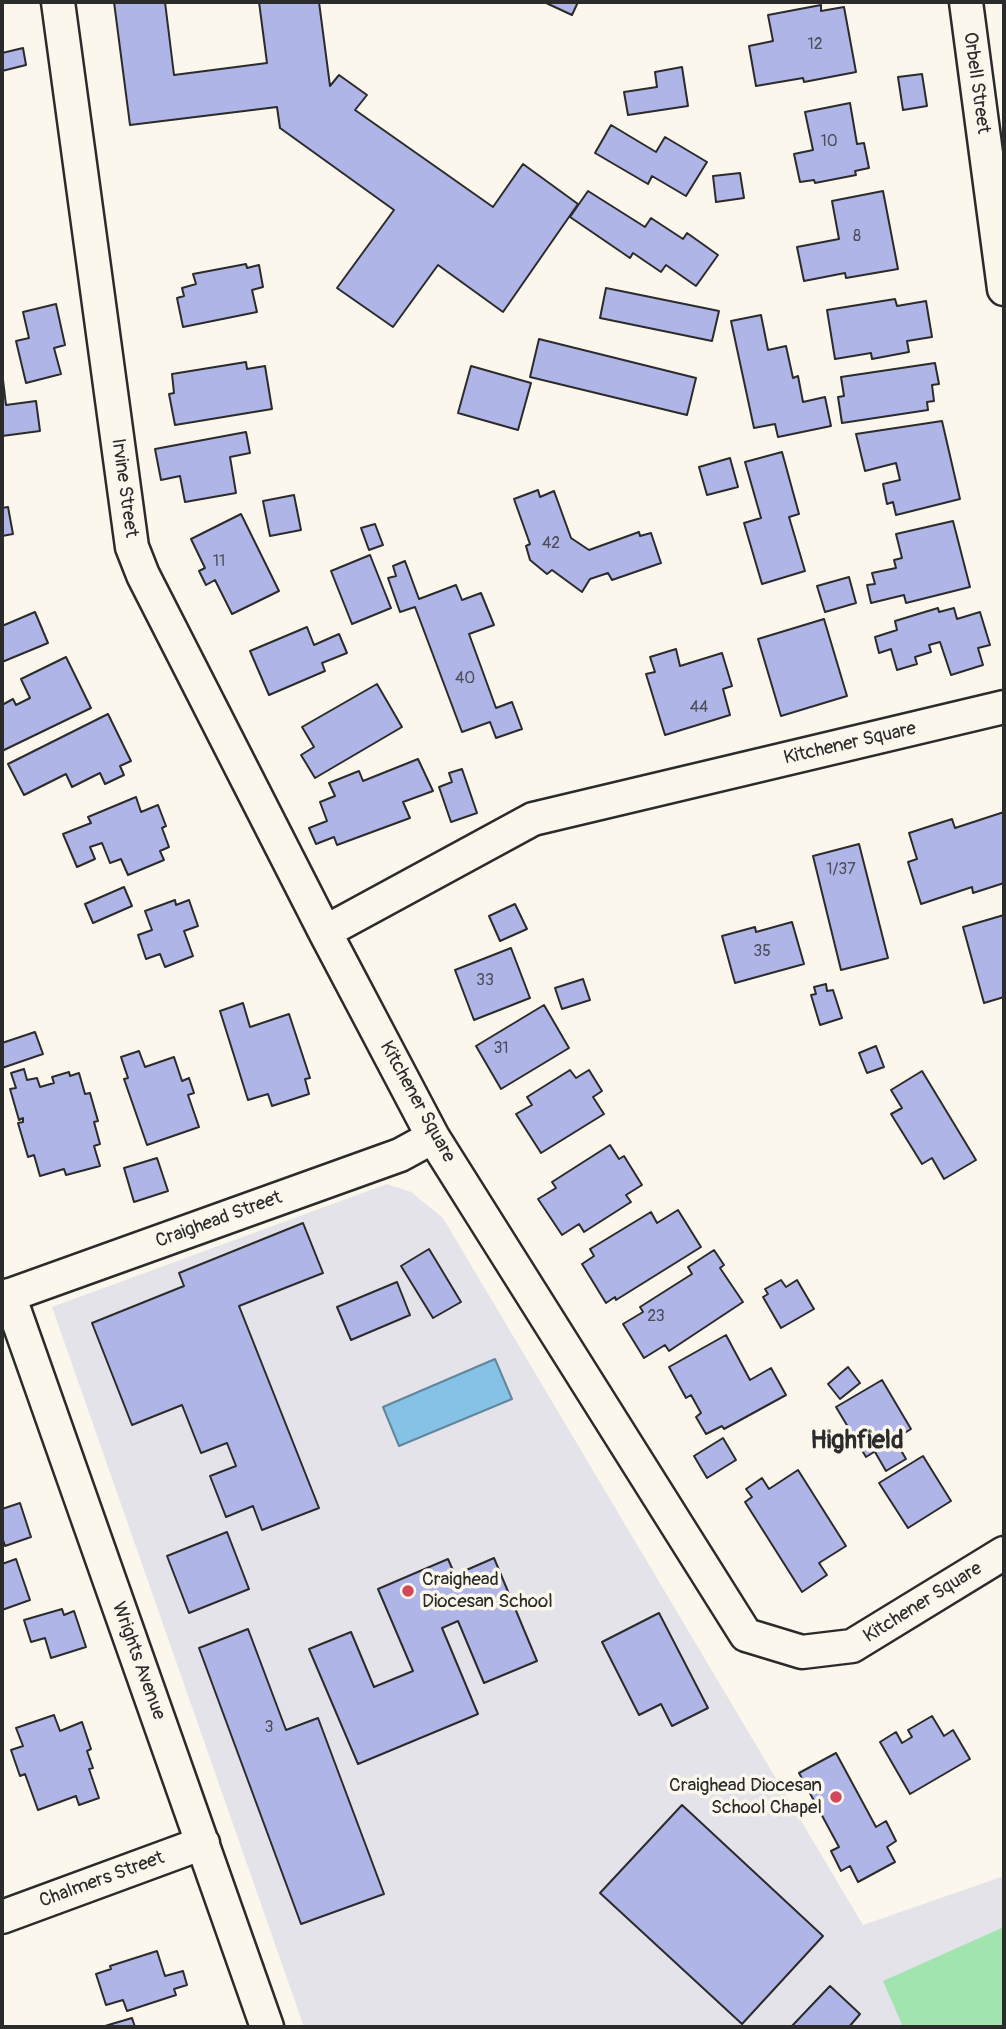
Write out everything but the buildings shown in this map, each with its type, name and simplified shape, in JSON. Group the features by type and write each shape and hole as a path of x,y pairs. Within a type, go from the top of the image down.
{"street":[{"name":"Irvine Street","path":"58,2 132,547 143,575 325,932"},
{"name":"Orbell Street","path":"965,2 1004,289"},
{"name":"Kitchener Square","path":"1004,707 533,819 325,932 433,1136 746,1635 802,1652 852,1646 1004,1553"},
{"name":"Craighead Street","path":"6,1296 400,1155 433,1136"},
{"name":"Wrights Avenue","path":"6,1296 267,2027"},
{"name":"Chalmers Street","path":"2,1917 203,1843"}],"shaded area":[{"name":"Craighead Diocesan School","path":"387,1184 411,1192 443,1218 863,1925 1004,1876 1004,2027 304,2027 52,1307"}],"green space":[{"path":"1004,1927 1004,2027 903,2027 883,1981"}],"water":[{"path":"495,1359 512,1399 399,1446 383,1407"}],"place":[{"name":"Craighead Diocesan School","path":"408,1591"},
{"name":"Craighead Diocesan School Chapel","path":"836,1797"}],"district":[{"name":"Highfield","path":"857,1441"}]}
